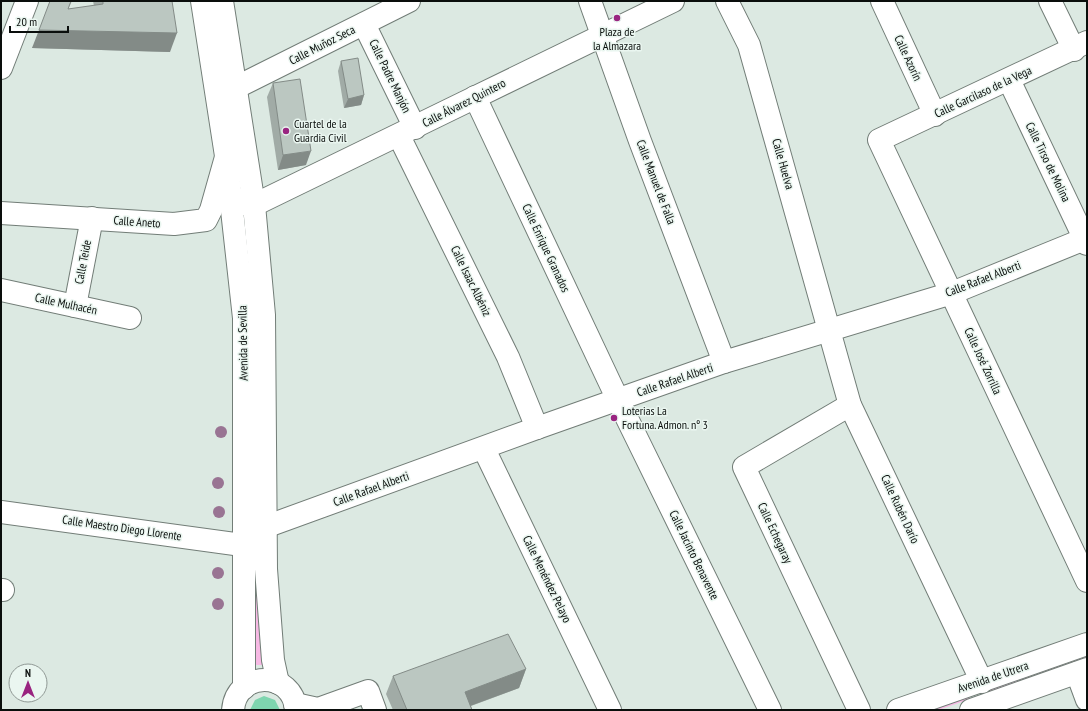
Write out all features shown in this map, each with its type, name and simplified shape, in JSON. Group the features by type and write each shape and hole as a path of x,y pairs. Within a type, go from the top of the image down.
{"street":[{"path":"1,68 8,28 27,1"},
{"name":"Avenida de Sevilla","path":"202,1 226,156 244,318 242,545 244,688"},
{"name":"Avenida de Sevilla","path":"222,1 254,204 264,315 266,568 273,660 278,683"},
{"name":"Calle Muñoz Seca","path":"235,88 409,1"},
{"name":"Calle Manuel de Falla","path":"590,1 724,362"},
{"name":"Calle Álvarez Quintero","path":"254,204 407,132 475,97 673,1"},
{"name":"Calle Huelva","path":"727,1 749,45 830,331"},
{"name":"Calle Azorín","path":"882,1 935,115"},
{"path":"1050,1 1081,46"},
{"name":"Calle Padre Manjón","path":"364,24 407,132"},
{"name":"Calle Garcilaso de la Vega","path":"879,140 1081,46"},
{"name":"Calle Tirso de Molina","path":"1008,80 1086,240"},
{"name":"Calle Enrique Granados","path":"475,97 618,400"},
{"name":"Calle Isaac Albéniz","path":"407,132 508,357 537,428"},
{"name":"Calle José Zorrilla","path":"879,140 1087,582"},
{"path":"226,156 233,169 239,201 244,204 254,204"},
{"name":"Calle Aneto","path":"1,213 174,224 206,220 211,210 226,156"},
{"name":"Calle Teide","path":"75,306 92,218"},
{"name":"Calle Rafael Alberti","path":"265,527 724,362 952,293 1086,240"},
{"name":"Calle Mulhacén","path":"1,290 130,318"},
{"name":"Calle Rubén Darío","path":"830,331 850,405 982,682"},
{"name":"Calle Jacinto Benavente","path":"618,400 770,710"},
{"name":"Calle Echegaray","path":"850,405 744,467 859,710"},
{"name":"Calle Menéndez Pelayo","path":"484,449 610,710"},
{"name":"Calle Maestro Diego Llorente","path":"1,512 242,545"},
{"name":"Avenida de Utrera","path":"898,710 982,682 1087,644"},
{"path":"1082,671 1087,700"},
{"name":"Avenida de Utrera","path":"974,710 1082,671"},
{"path":"233,710 236,699 244,688 260,680 270,680 278,683 289,691 296,707 318,710 368,691 375,710"}],"shaded area":[{"path":"255,575 259,575 268,665 256,665"},
{"path":"1087,654 1087,658 985,695 983,691"},
{"path":"264,696 275,700 280,710 250,710 255,700"},
{"path":"969,696 970,699 938,710 928,710"}],"building":[{"path":"50,1 71,1 68,9 103,4 103,1 172,1 177,33 39,30"},
{"path":"358,58 364,95 348,99 341,61"},
{"path":"300,79 311,151 283,155 273,83"},
{"path":"508,634 526,669 465,692 472,710 407,710 393,676"}],"place":[{"name":"Plaza de la Almazara","path":"617,18"},
{"name":"Cuartel de la Guardia Civil","path":"286,131"},
{"name":"Loterias La Fortuna. Admon. nº 3","path":"614,418"}]}
